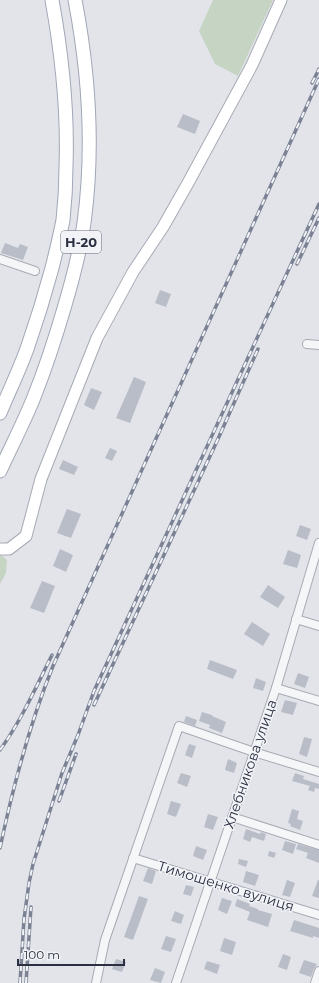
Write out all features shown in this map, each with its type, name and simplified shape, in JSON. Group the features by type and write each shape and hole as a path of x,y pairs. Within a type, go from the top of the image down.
{"main road":[{"name":"Н-20","path":"0,413 28,347 38,316 56,250 66,192 67,139 63,71 52,0"},
{"name":"Н-20","path":"0,471 34,398 50,354 72,280 79,253 84,223 88,182 89,123 87,84 82,40 75,0"}],"street":[{"path":"0,549 9,549 26,536 41,479 97,338 133,272 163,227 188,183 252,65 281,0"},
{"path":"0,259 35,271"},
{"path":"307,344 319,345"},
{"name":"Хлебникова улица","path":"176,983 276,688 296,619 317,559 319,543"},
{"path":"296,619 319,626"},
{"path":"276,688 319,701"},
{"path":"96,983 105,940 179,726 254,752 319,772"},
{"path":"232,817 319,844"},
{"name":"Тимошенко вулиця","path":"133,858 319,915"},
{"path":"316,983 319,972"}],"green space":[{"path":"213,0 273,0 238,76 215,64 199,31"},
{"path":"0,554 7,560 6,573 0,584"}],"building":[{"path":"183,114 200,121 195,134 177,127"},
{"path":"5,243 18,248 20,244 28,247 23,260 1,253"},
{"path":"160,290 171,294 166,307 155,303"},
{"path":"134,377 146,382 130,423 116,418"},
{"path":"91,388 102,392 94,410 84,405"},
{"path":"110,448 117,451 112,461 105,458"},
{"path":"63,460 78,467 74,475 59,469"},
{"path":"67,509 81,514 71,538 57,533"},
{"path":"300,525 311,529 307,540 296,536"},
{"path":"60,549 73,555 66,572 53,566"},
{"path":"288,550 301,555 297,568 283,564"},
{"path":"42,581 55,586 44,613 30,608"},
{"path":"268,585 285,597 278,608 260,597"},
{"path":"252,622 270,634 263,646 244,634"},
{"path":"210,660 237,670 233,679 207,669"},
{"path":"298,673 309,677 305,688 294,684"},
{"path":"256,678 266,682 263,691 253,688"},
{"path":"285,700 297,703 293,715 281,712"},
{"path":"202,712 226,722 222,733 209,728 210,725 199,721"},
{"path":"186,716 197,720 195,726 184,722"},
{"path":"304,737 312,739 307,757 299,754"},
{"path":"189,744 196,746 192,758 185,755"},
{"path":"228,759 237,763 234,773 225,770"},
{"path":"181,773 191,776 187,787 177,783"},
{"path":"295,773 304,776 303,779 319,784 319,789 315,788 314,792 308,790 310,786 292,781"},
{"path":"171,801 181,804 176,817 167,814"},
{"path":"292,809 299,811 297,819 303,821 300,830 290,826 291,824 288,823"},
{"path":"208,814 218,817 213,830 204,827"},
{"path":"246,829 260,834 261,832 266,834 264,841 252,837 250,842 243,839"},
{"path":"285,841 296,844 293,854 282,850"},
{"path":"298,844 319,850 319,863 306,858 308,853 296,849"},
{"path":"196,846 207,850 203,860 193,856"},
{"path":"269,851 276,853 274,858 268,856"},
{"path":"239,859 248,861 246,867 238,864"},
{"path":"148,868 156,871 152,884 143,881"},
{"path":"246,871 259,875 255,886 243,882"},
{"path":"287,880 295,883 290,897 282,895"},
{"path":"319,880 319,898 312,896"},
{"path":"186,885 194,887 191,896 183,894"},
{"path":"139,896 148,899 133,940 124,937"},
{"path":"222,898 232,901 227,914 218,910"},
{"path":"237,899 250,904 249,906 258,910 272,914 268,927 247,920 250,912 235,906"},
{"path":"175,911 184,915 181,924 171,921"},
{"path":"294,920 319,928 319,938 313,936 313,938 290,931"},
{"path":"166,936 176,939 171,952 161,949"},
{"path":"224,938 236,942 232,955 220,951"},
{"path":"283,954 291,957 287,970 278,967"},
{"path":"116,959 126,962 122,972 112,969"},
{"path":"304,960 317,964 311,977 299,973"},
{"path":"207,961 220,965 217,974 204,969"},
{"path":"155,968 165,972 161,983 150,980"}],"railway":[{"path":"312,83 319,69"},
{"path":"0,848 22,756 36,711 53,666 319,79"},
{"path":"20,983 24,919 29,883 33,864 62,773 94,691 319,204"},
{"path":"297,264 319,218"},
{"path":"94,705 218,439 258,349"},
{"path":"0,750 21,716 52,655"},
{"path":"59,801 76,754"},
{"path":"26,983 31,907"}]}
